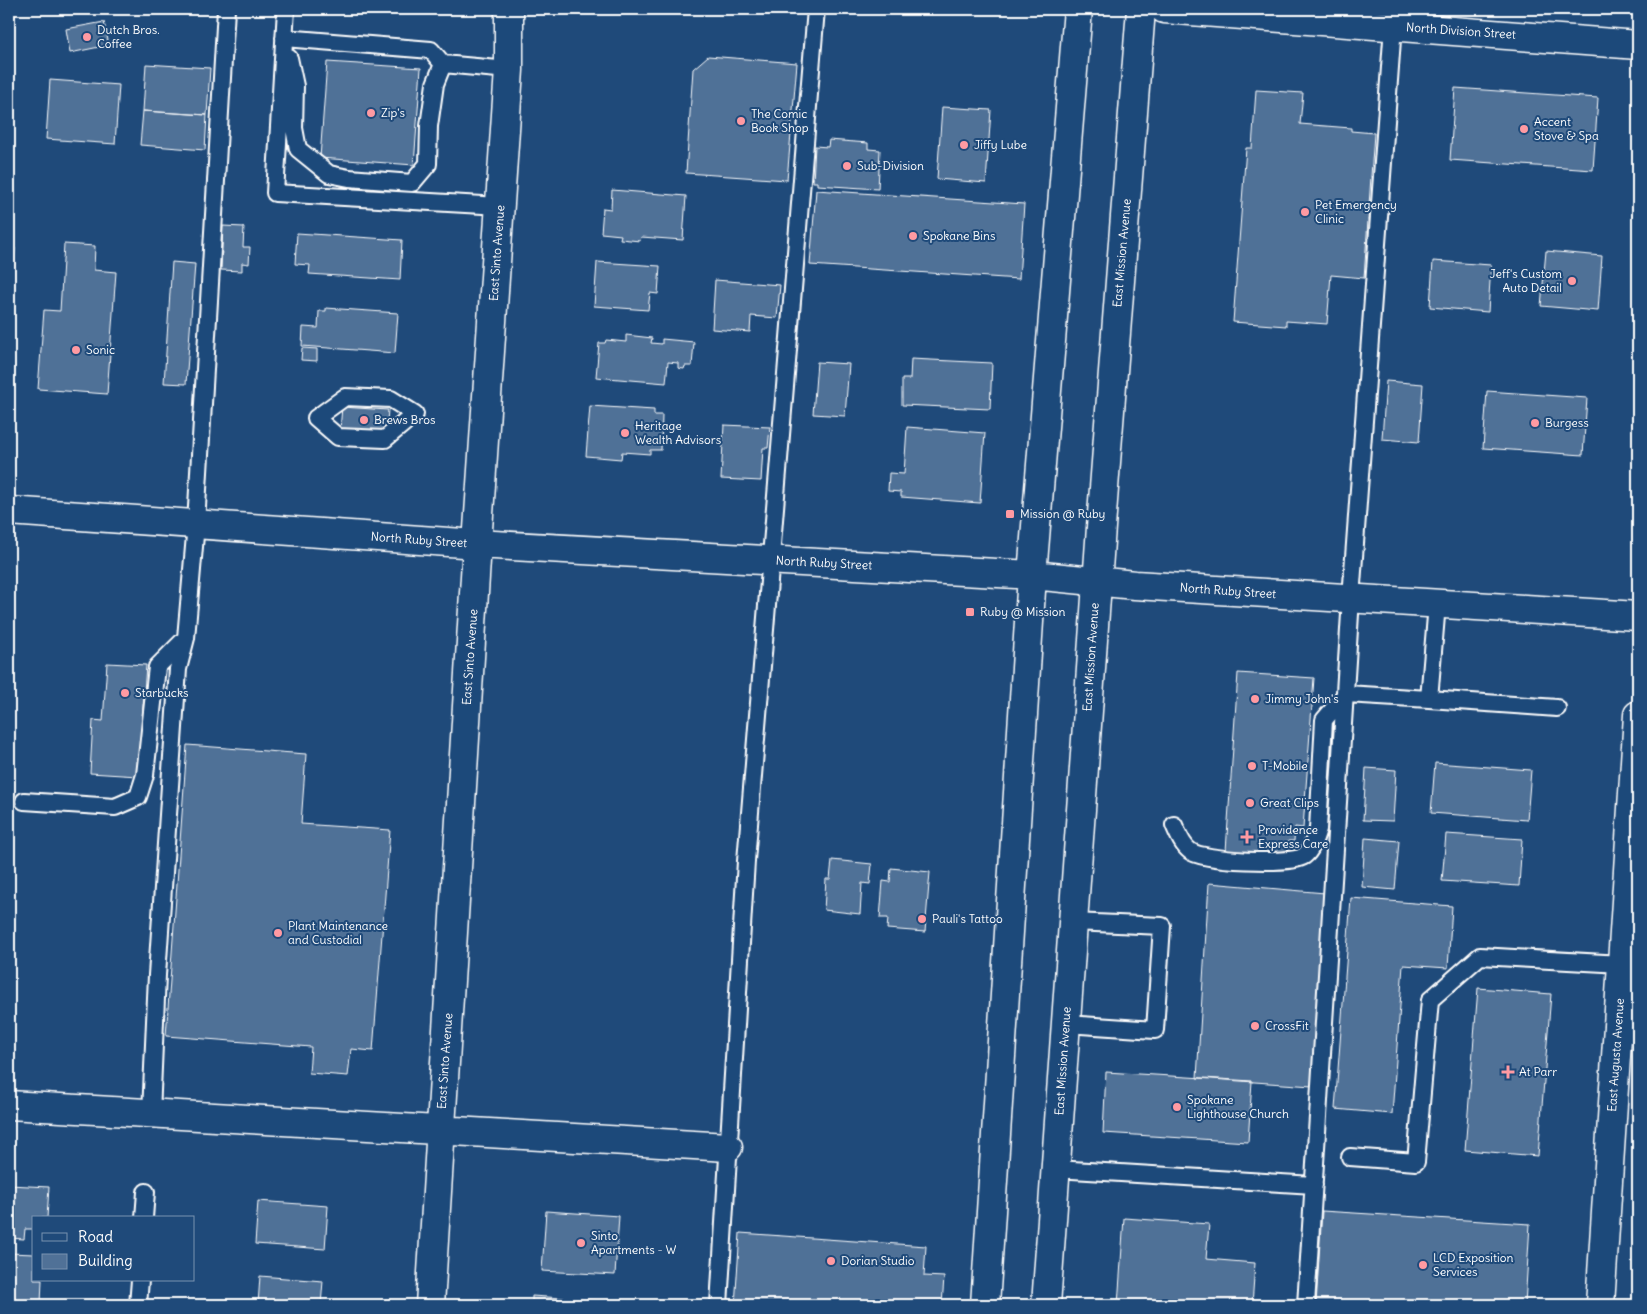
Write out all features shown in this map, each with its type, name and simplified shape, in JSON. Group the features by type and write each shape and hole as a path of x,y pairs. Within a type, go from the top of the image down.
{"main road":[{"name":"East Sinto Avenue","path":"430,1305 476,544 509,70 509,9"},
{"path":"985,1305 1032,575 1078,9"},
{"name":"East Mission Avenue","path":"1046,1305 1097,582 1141,9"},
{"name":"North Division Street","path":"1164,9 1638,45"},
{"name":"North Ruby Street","path":"9,511 476,544 1032,575 1097,582 1638,616"},
{"name":"East Augusta Avenue","path":"1600,1305 1638,715"},
{"path":"9,1105 440,1132 728,1147"}],"lane":[{"path":"151,1114 157,975 178,669 186,638 196,524 226,9"},
{"path":"286,9 275,193 500,206"},
{"path":"718,1305 746,860 816,9"},
{"path":"1306,1305 1351,598 1393,26"},
{"path":"284,38 432,50 443,64 509,70"},
{"path":"284,38 295,86 294,128 298,149 329,174 349,178 412,183 422,174 428,164 429,126 435,84 443,64"},
{"path":"345,397 391,400 414,414 385,439 338,437 316,418 345,397"},
{"path":"1429,699 1437,604"},
{"path":"24,801 115,807 138,797 145,775 157,667 186,638"},
{"path":"1346,694 1557,708"},
{"path":"1174,825 1184,845 1191,852 1205,858 1292,862 1305,855 1314,843 1318,829 1324,720 1346,694"},
{"path":"1066,1024 1155,1030 1162,926 1073,922"},
{"path":"1350,1157 1416,1162 1430,1000 1480,956 1622,964"},
{"path":"1056,1169 1314,1185"},
{"path":"144,1216 146,1192"},
{"path":"138,1305 140,1282"}],"building":[{"name":"Dutch Bros. Coffee","path":"104,22 109,45 70,53 66,29"},
{"name":"The Comic Book Shop","path":"708,56 797,63 787,180 686,173 693,69"},
{"name":"Zip's","path":"327,62 421,68 414,165 320,158"},
{"path":"146,64 210,68 207,115 143,111"},
{"path":"50,80 119,85 115,144 46,139"},
{"name":"Accent Stove & Spa","path":"1455,88 1598,98 1593,170 1450,160"},
{"name":"Pet Emergency Clinic","path":"1256,90 1303,93 1300,124 1351,128 1351,131 1374,133 1364,278 1331,275 1327,324 1286,321 1286,326 1233,322 1246,148 1252,148"},
{"name":"Jiffy Lube","path":"942,107 991,110 986,183 937,179"},
{"path":"143,111 207,115 205,150 140,145"},
{"name":"Sub-Division","path":"829,140 868,143 868,149 880,150 878,189 817,185 817,182 813,182 815,146 828,147"},
{"path":"612,190 686,196 683,240 641,237 640,241 620,239 621,235 601,233 603,208 611,209"},
{"path":"816,190 1024,204 1019,279 810,265"},
{"path":"223,226 244,227 243,247 250,247 249,264 242,263 242,271 221,270"},
{"path":"297,233 402,240 400,280 309,274 310,265 295,264"},
{"name":"Sonic","path":"64,244 95,246 94,270 116,272 107,394 38,389 44,310 60,311"},
{"path":"9,247 15,248 9,334"},
{"name":"Jeff's Custom Auto Detail","path":"1546,251 1602,256 1598,311 1541,306"},
{"path":"1433,261 1491,265 1488,312 1430,307"},
{"path":"172,262 195,264 186,384 164,383"},
{"path":"597,262 660,266 658,294 650,293 648,310 594,306"},
{"path":"715,280 780,285 777,318 751,316 750,332 712,329"},
{"path":"326,308 398,313 395,353 302,346 303,327 318,328 319,311 326,311"},
{"path":"626,335 652,338 651,343 662,344 662,339 694,342 692,366 685,366 684,369 678,368 678,363 668,362 666,383 596,377 599,343 605,343 606,340 626,342"},
{"path":"302,348 317,349 317,361 301,360"},
{"path":"911,359 992,363 990,409 902,405 902,379 910,379"},
{"path":"817,362 849,364 845,416 813,414"},
{"path":"1386,381 1423,384 1419,442 1382,439"},
{"name":"Burgess","path":"1487,391 1587,398 1583,455 1483,448"},
{"name":"Heritage Wealth Advisors","path":"590,406 654,410 654,415 662,415 661,450 650,450 650,454 622,452 621,459 586,456"},
{"name":"Brews Bros","path":"342,407 388,410 386,433 340,430"},
{"path":"724,425 770,427 768,448 763,448 761,481 721,479"},
{"path":"907,427 985,433 980,503 901,497 901,492 888,491 889,473 904,474"},
{"name":"Starbucks","path":"107,663 146,665 138,776 90,773 93,720 103,721"},
{"path":"1238,673 1314,678 1303,828 1295,827 1294,841 1288,841 1287,856 1226,851"},
{"name":"Plant Maintenance and Custodial","path":"187,745 306,754 301,824 390,830 373,1051 351,1049 348,1076 309,1073 311,1047 166,1036"},
{"path":"1435,763 1531,770 1527,820 1431,813"},
{"path":"1366,768 1396,770 1393,821 1363,820"},
{"path":"1446,834 1522,839 1519,886 1442,881"},
{"path":"1365,838 1399,841 1395,890 1362,887"},
{"path":"832,860 872,864 870,884 862,883 860,914 824,910 826,879 830,879"},
{"path":"891,868 930,872 925,932 887,929 888,918 880,918 883,881 890,882"},
{"path":"1209,883 1325,893 1312,1086 1197,1078"},
{"path":"1351,898 1452,906 1448,968 1403,965 1392,1114 1335,1109"},
{"name":"At Parr","path":"1478,988 1551,994 1538,1156 1465,1150"},
{"name":"Spokane Lighthouse Church","path":"1106,1072 1252,1081 1248,1142 1103,1133"},
{"path":"9,1185 49,1187 47,1216 32,1216 32,1229 25,1229 24,1239 9,1238"},
{"path":"258,1201 328,1206 325,1249 255,1244"},
{"name":"Sinto Apartments - W","path":"546,1211 619,1216 615,1275 542,1271"},
{"name":"LCD Exposition Services","path":"1322,1211 1530,1224 1525,1305 1316,1305"},
{"path":"1124,1218 1209,1224 1206,1259 1255,1263 1252,1305 1118,1305"},
{"name":"Dorian Studio","path":"740,1233 926,1246 924,1276 944,1277 942,1305 735,1305"},
{"path":"9,1253 32,1254 32,1282 42,1282 41,1304 9,1303"},
{"path":"260,1276 323,1281 321,1305 258,1305"},
{"path":"532,1296 606,1301 606,1305 532,1305"}],"place":[{"name":"Dutch Bros. Coffee","path":"87,37"},
{"name":"Zip's","path":"371,113"},
{"name":"The Comic Book Shop","path":"741,121"},
{"name":"Accent Stove & Spa","path":"1524,129"},
{"name":"Jiffy Lube","path":"964,145"},
{"name":"Sub-Division","path":"847,166"},
{"name":"Pet Emergency Clinic","path":"1305,212"},
{"name":"Spokane Bins","path":"913,236"},
{"name":"Jeff's Custom Auto Detail","path":"1572,281"},
{"name":"Sonic","path":"76,350"},
{"name":"Brews Bros","path":"364,420"},
{"name":"Burgess","path":"1535,423"},
{"name":"Heritage Wealth Advisors","path":"625,433"},
{"name":"Mission @ Ruby","path":"1010,514"},
{"name":"Ruby @ Mission","path":"970,612"},
{"name":"Starbucks","path":"125,693"},
{"name":"Jimmy John's","path":"1255,699"},
{"name":"T-Mobile","path":"1252,766"},
{"name":"Great Clips","path":"1250,803"},
{"name":"Providence Express Care","path":"1247,837"},
{"name":"Pauli's Tattoo","path":"922,919"},
{"name":"Plant Maintenance and Custodial","path":"278,933"},
{"name":"CrossFit","path":"1255,1026"},
{"name":"At Parr","path":"1508,1072"},
{"name":"Spokane Lighthouse Church","path":"1177,1107"},
{"name":"Sinto Apartments - W","path":"581,1243"},
{"name":"Dorian Studio","path":"831,1261"},
{"name":"LCD Exposition Services","path":"1423,1265"}]}
